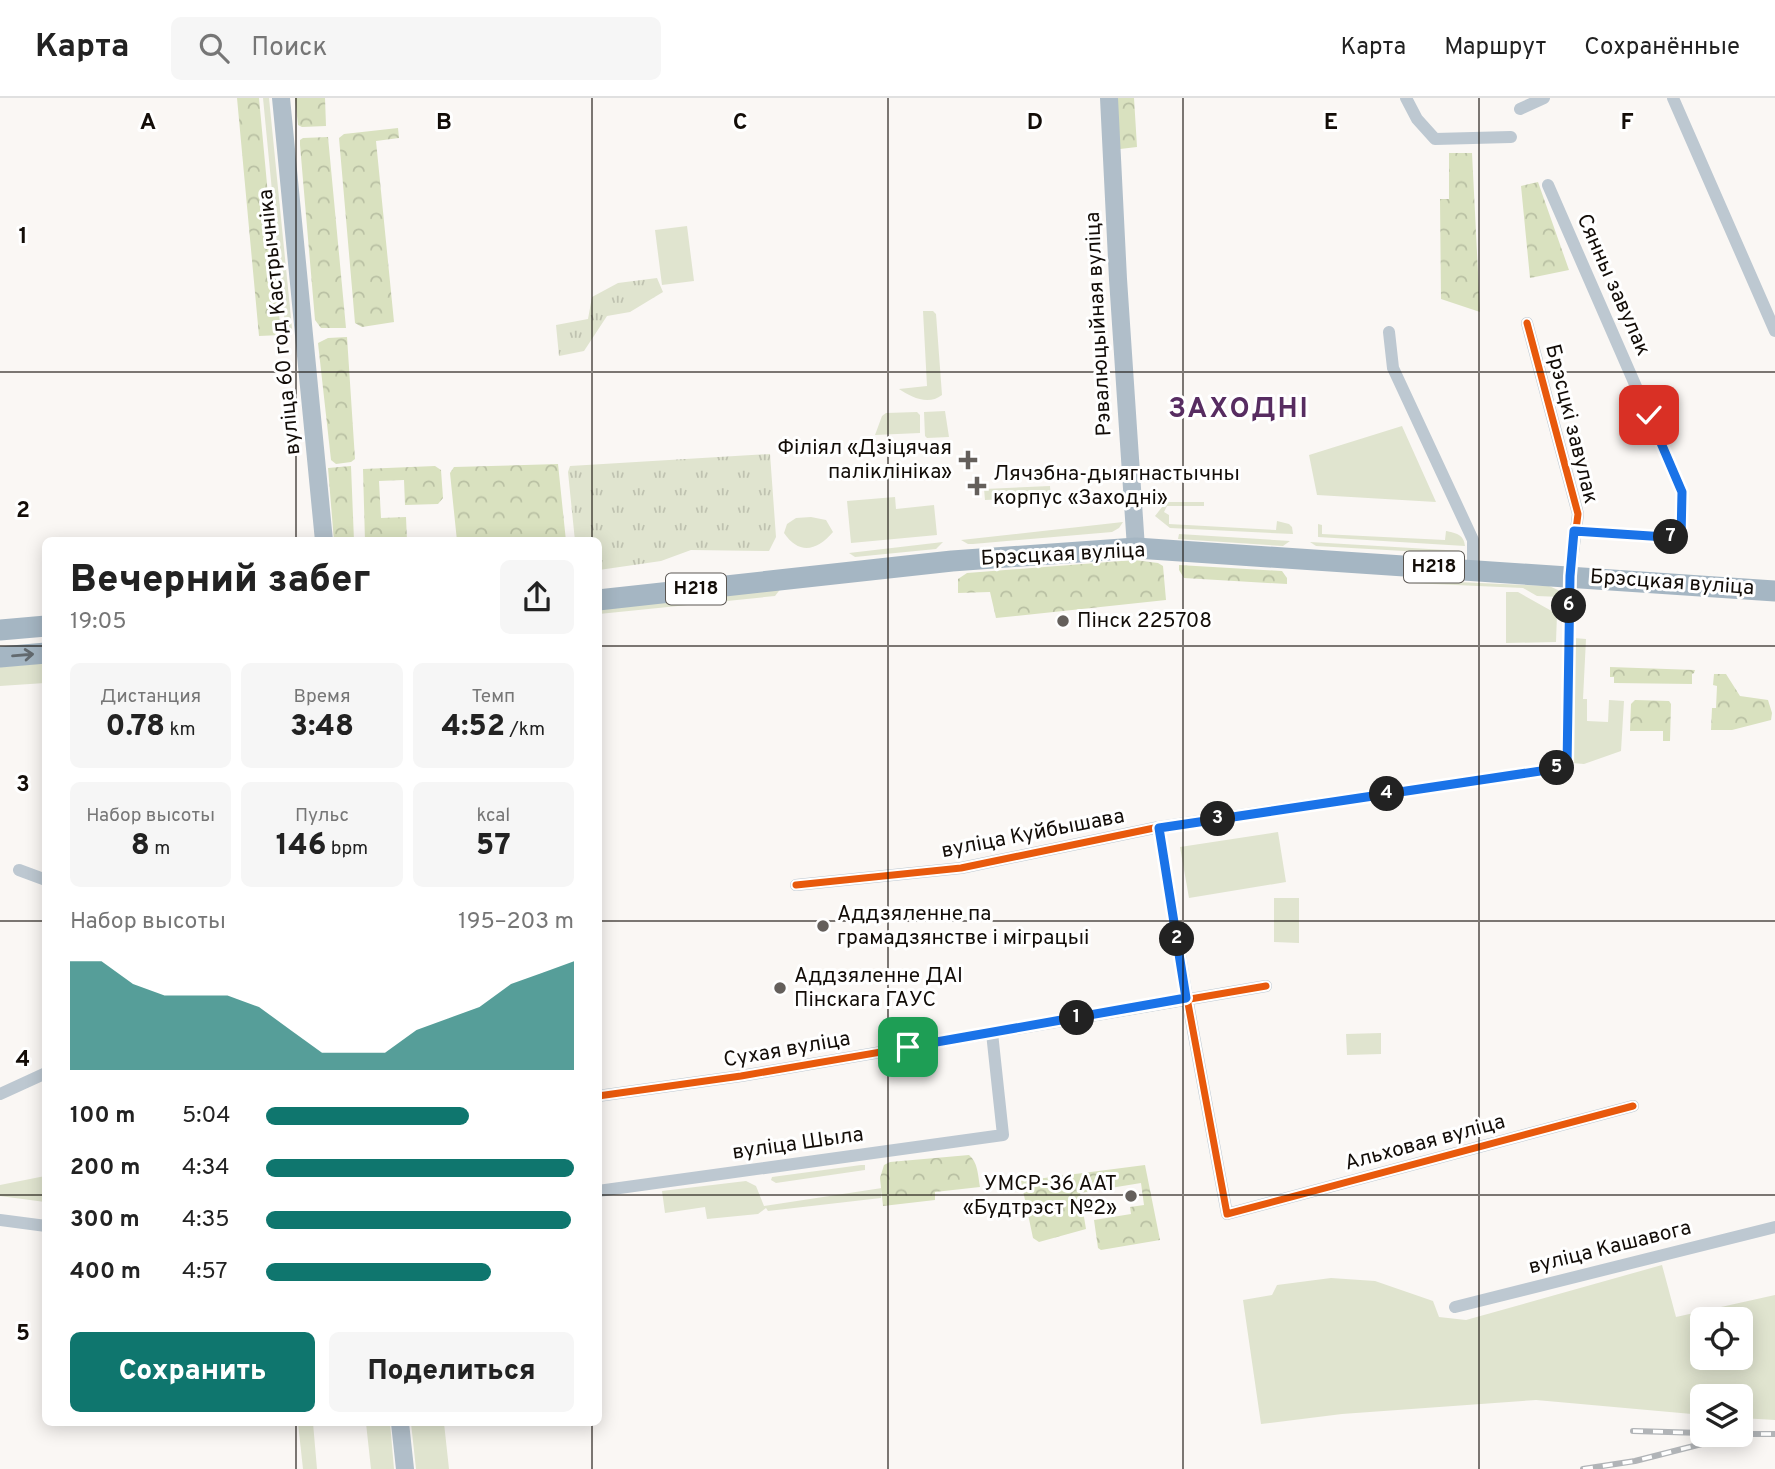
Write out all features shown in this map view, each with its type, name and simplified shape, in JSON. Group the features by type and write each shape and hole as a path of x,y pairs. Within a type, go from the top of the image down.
{"main road":[{"name":"Брэсцкая вуліца","path":"602,600 951,561 1136,548 1775,591"},
{"path":"0,630 42,626"},
{"path":"0,657 42,653"}],"street":[{"name":"вуліца 60 год Кастрычніка","path":"281,98 324,537"},
{"name":"Рэвалюцыйная вуліца","path":"1109,98 1136,548"},
{"path":"1406,98 1417,120 1435,139 1511,137"},
{"path":"1520,109 1544,98"},
{"path":"1673,98 1775,331"},
{"name":"Сянны завулак","path":"1548,185 1682,492 1681,538 1574,531"},
{"name":"Брэсцкі завулак","path":"1527,323 1578,514 1570,576"},
{"path":"1389,332 1393,368 1473,540 1473,570"},
{"name":"Брэсцкая вуліца","path":"1567,767 1570,576"},
{"name":"вуліца Куйбышава","path":"796,885 961,868 1159,828 1567,767"},
{"path":"1159,828 1186,998"},
{"path":"19,870 42,879"},
{"name":"Сухая вуліца","path":"602,1095 741,1076 1266,986"},
{"name":"Альховая вуліца","path":"1186,998 1227,1214 1633,1106"},
{"name":"вуліца Шыла","path":"602,1190 1003,1135 992,1033"},
{"path":"0,1094 42,1075"},
{"path":"0,1220 42,1225"},
{"name":"вуліца Кашавога","path":"1455,1307 1775,1227"},
{"path":"400,1426 405,1469"}],"green space":[{"path":"237,98 259,98 281,335 259,336"},
{"path":"263,98 269,98 292,328 286,336"},
{"path":"295,98 325,98 326,126 298,125"},
{"path":"1117,98 1134,98 1137,147 1120,149"},
{"path":"398,128 399,138 376,141 394,322 362,327 355,323 339,138 344,134"},
{"path":"328,137 346,328 321,328 315,320 300,140"},
{"path":"1449,153 1472,153 1480,312 1441,299 1440,199 1449,199"},
{"path":"1538,182 1569,270 1530,278 1521,186"},
{"path":"687,226 694,281 662,285 655,230"},
{"path":"657,278 663,292 630,312 607,316 584,351 559,356 556,325 588,319 592,297 618,283"},
{"path":"923,311 933,311 936,314 942,395 931,400 914,397 899,389 927,386"},
{"path":"347,337 355,459 336,464 331,460 318,343 328,338"},
{"path":"945,411 949,437 927,438 924,412"},
{"path":"917,412 920,415 920,433 875,435 882,416 886,413"},
{"path":"1402,426 1436,502 1317,495 1309,455"},
{"path":"770,454 776,537 769,551 691,550 661,561 602,570 602,537 575,537 568,472 570,466"},
{"path":"558,464 566,537 457,537 450,473 454,467"},
{"path":"351,466 354,537 334,537 328,468"},
{"path":"435,466 441,470 443,498 438,504 405,505 404,480 379,481 381,518 406,517 407,537 365,537 363,469"},
{"path":"1050,486 1051,499 1010,502 1006,499 985,500 984,489"},
{"path":"895,497 896,509 934,505 937,535 851,543 847,501"},
{"path":"1166,502 1204,502 1204,506 1167,506 1164,512 1169,515 1169,524 1276,530 1277,521 1289,524 1293,534 1170,528 1155,516"},
{"path":"796,518 826,520 833,532 814,546 808,548 796,545 784,533 787,524"},
{"path":"1123,522 1112,532 973,544 961,540"},
{"path":"1318,524 1322,525 1322,534 1445,540 1446,531 1456,533 1465,546 1318,537"},
{"path":"1179,534 1290,541 1283,546 1178,539"},
{"path":"943,542 936,549 855,557 849,553"},
{"path":"1310,542 1463,551 1457,554 1316,546"},
{"path":"1134,560 1163,566 1166,600 996,618 990,592 958,593 958,579 967,573"},
{"path":"1179,565 1282,571 1287,578 1287,584 1184,578"},
{"path":"1410,580 1549,586 1558,590 1561,597 1537,596 1523,588 1410,583"},
{"path":"782,587 775,596 602,614 602,607"},
{"path":"1506,592 1518,592 1557,614 1556,642 1506,643"},
{"path":"1574,638 1586,639 1583,699 1587,699 1587,721 1608,722 1609,700 1624,701 1621,751 1584,764 1572,763"},
{"path":"42,663 42,683 0,686 0,667"},
{"path":"1610,667 1695,670 1692,684 1614,683 1614,677 1610,677"},
{"path":"1714,674 1726,674 1740,696 1768,700 1771,720 1732,730 1711,730 1712,708 1716,708 1717,686 1713,685"},
{"path":"1635,700 1669,701 1670,741 1663,741 1663,731 1630,731 1631,704"},
{"path":"1278,832 1286,882 1189,898 1180,847"},
{"path":"1274,898 1299,898 1299,943 1274,942"},
{"path":"1381,1033 1381,1054 1347,1055 1346,1034"},
{"path":"969,1155 976,1165 980,1187 935,1192 935,1200 883,1206 880,1178 884,1165 890,1162"},
{"path":"865,1165 865,1170 776,1183 771,1180 772,1177"},
{"path":"1145,1165 1160,1240 1101,1250 1098,1248 1094,1220 1131,1214 1130,1207 1144,1205 1141,1183 1080,1193 1086,1229 1039,1242 1033,1238 1021,1181"},
{"path":"42,1177 42,1202 0,1196 0,1185"},
{"path":"746,1181 756,1186 764,1206 882,1188 881,1198 768,1211 766,1208 758,1214 707,1219 705,1207 665,1213 662,1191"},
{"path":"1662,1265 1676,1317 1690,1314 1690,1370 1753,1370 1753,1307 1721,1307 1775,1295 1775,1420 1753,1419 1753,1384 1690,1384 1690,1414 1536,1400 1342,1414 1261,1424 1243,1300 1272,1295 1277,1285 1331,1278 1375,1281 1433,1301 1439,1317 1466,1320"},
{"path":"298,1426 313,1426 317,1469 303,1469"},
{"path":"366,1426 390,1426 394,1469 371,1469"},
{"path":"411,1426 444,1426 449,1469 416,1469"}],"railway":[{"path":"1633,1431 1690,1433"},
{"path":"1753,1434 1775,1434"},
{"path":"1583,1469 1635,1461 1690,1447"}],"cycle path":[{"path":"796,885 961,868 1159,827 1567,767 1570,576 1578,514 1527,323"},
{"path":"1159,827 1227,1214 1633,1106"},
{"path":"602,1095 741,1076 1266,986"}],"place":[{"name":"Філіял «Дзіцячая паліклініка»","path":"968,460"},
{"name":"Лячэбна-дыягнастычны корпус «Заходні»","path":"977,486"},
{"name":"Пінск 225708","path":"1063,621"},
{"name":"Аддзяленне па грамадзянстве і міграцыі","path":"823,926"},
{"name":"Аддзяленне ДАІ Пінскага ГАУС","path":"780,988"},
{"name":"УМСР-36 ААТ «Будтрэст №2»","path":"1131,1196"}],"district":[{"name":"ЗАХОДНІ","path":"1239,410"}],"route":[{"path":"908,1047 1186,998 1159,828 1567,767 1570,576 1574,531 1681,538 1682,492 1649,415"}]}
